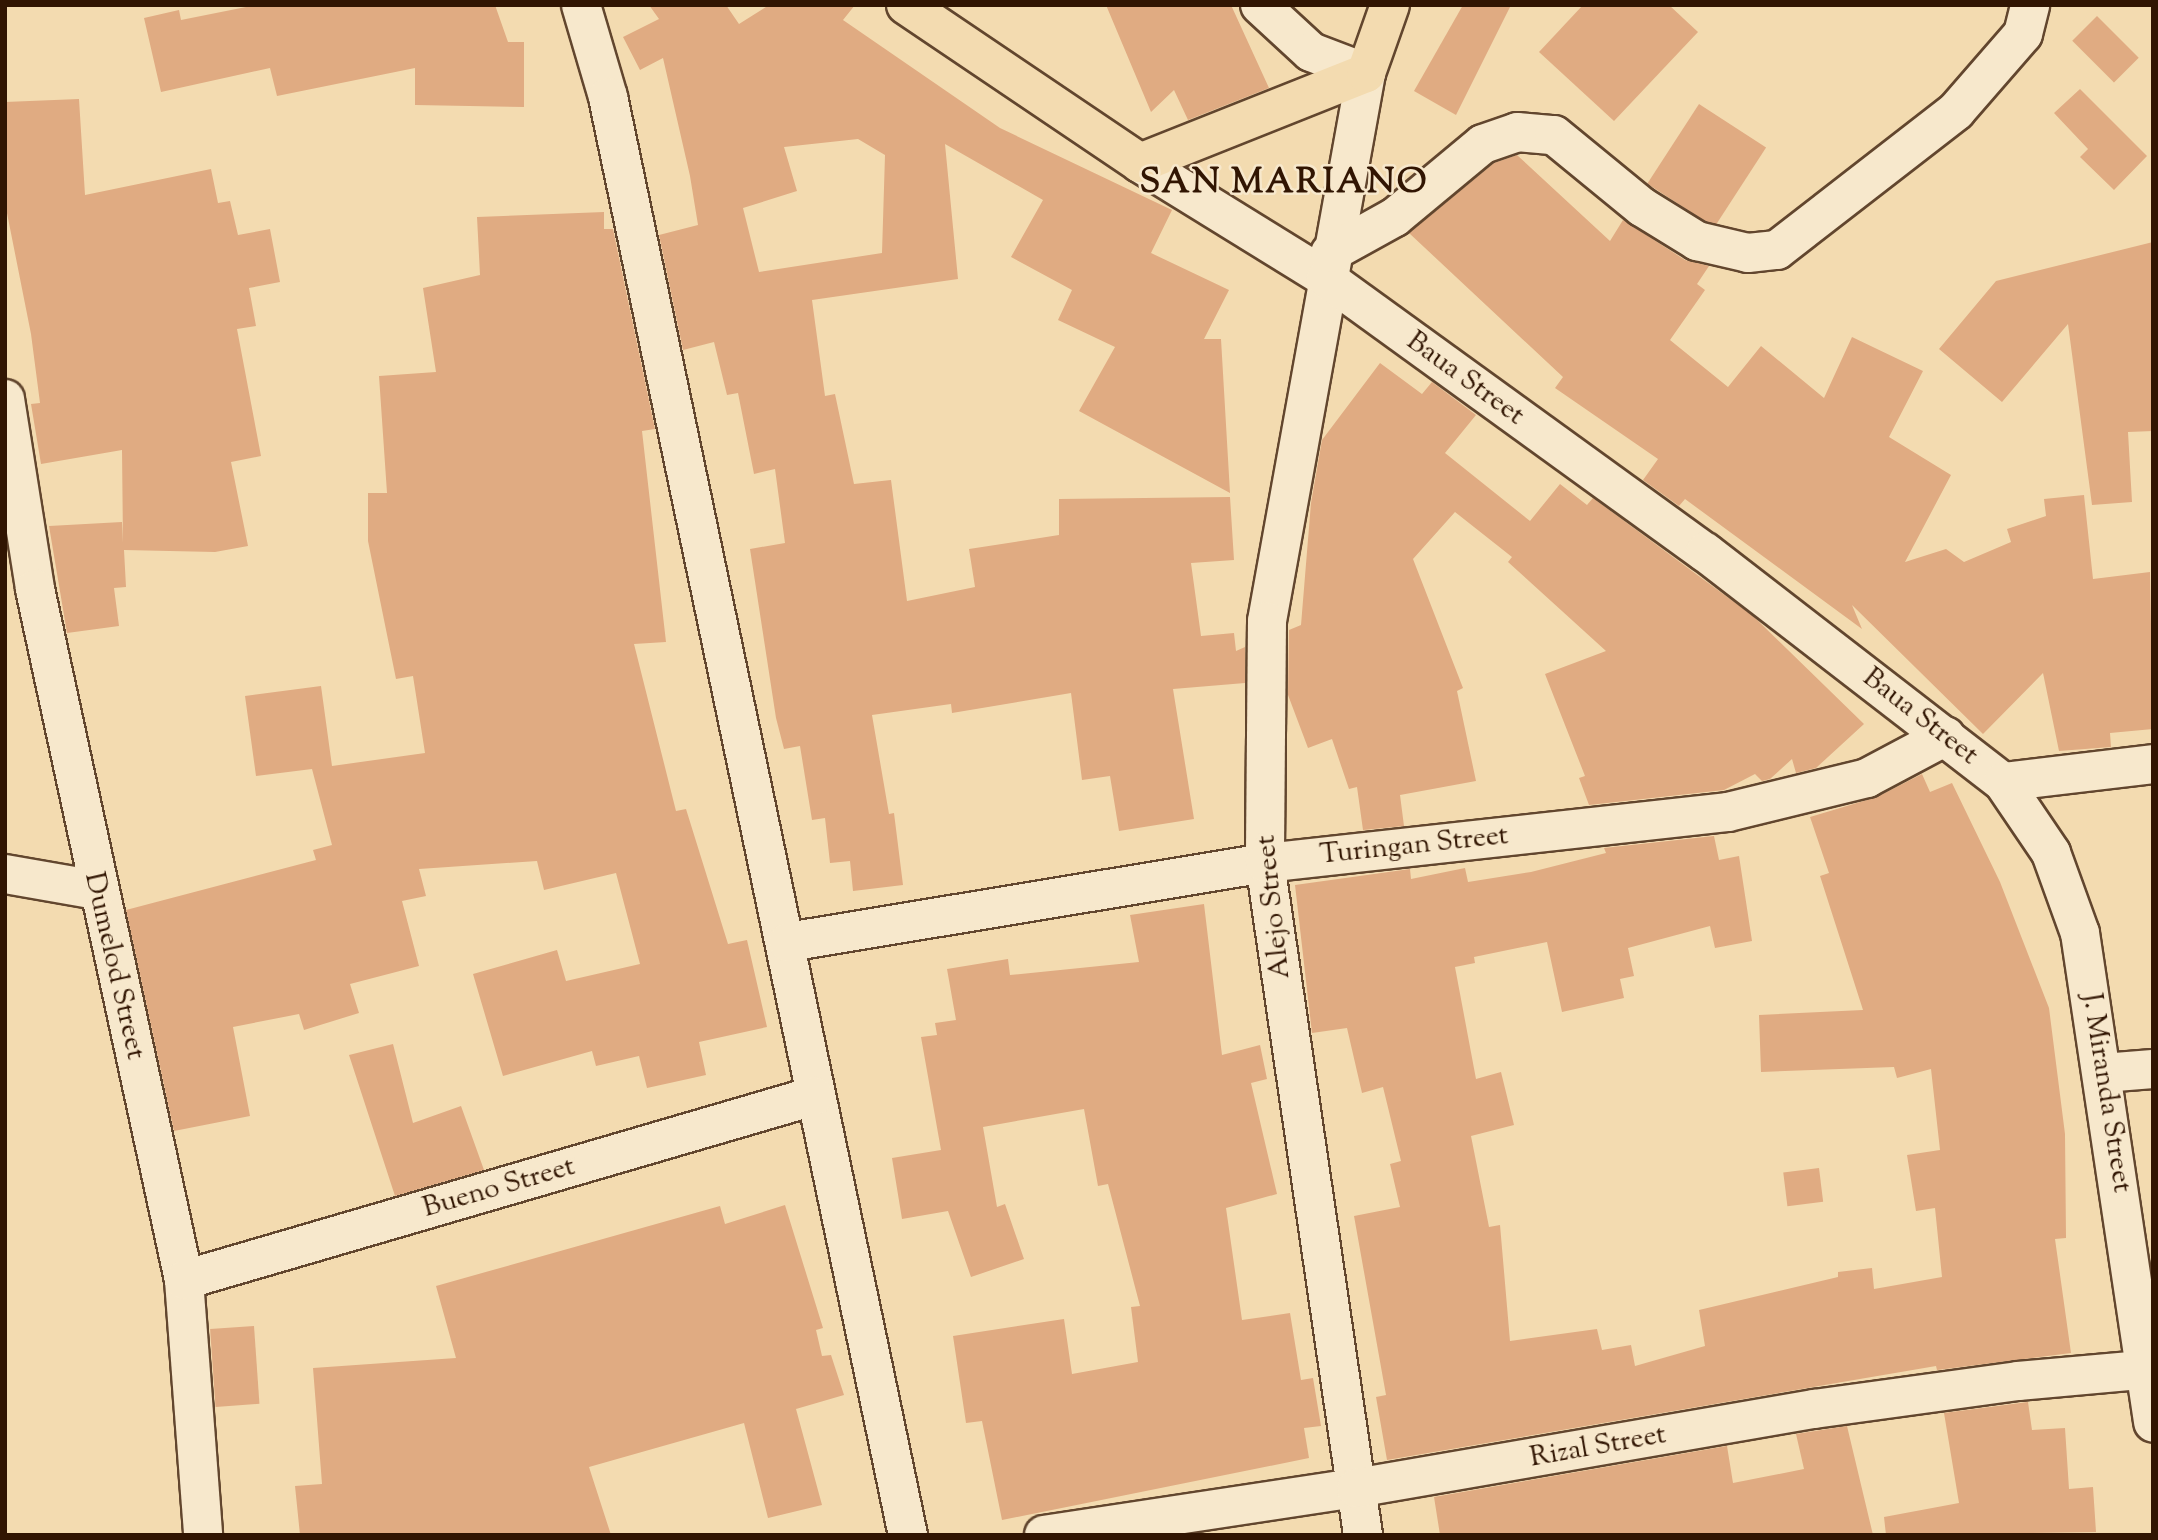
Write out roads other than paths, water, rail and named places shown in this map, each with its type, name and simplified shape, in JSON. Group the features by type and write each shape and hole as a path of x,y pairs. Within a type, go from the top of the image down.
{"main road":[{"name":"Baua Street","path":"906,5 1140,163"},
{"path":"1140,163 1366,73 1390,5"}],"street":[{"path":"581,5 608,97 788,942 814,1096 908,1535"},
{"path":"1260,5 1311,52 1366,73"},
{"path":"1328,266 1395,217 1483,144 1517,132 1554,135 1642,207 1697,241 1748,253 1777,250 1956,111 2023,34 2030,5"},
{"name":"Alejo Street","path":"1363,1535 1265,863 1267,621 1328,266 1366,73"},
{"name":"Baua Street","path":"1140,163 1328,266 1705,551 2003,782"},
{"name":"Dumelod Street","path":"5,399 35,589 97,890 184,1280 203,1535"},
{"name":"Turingan Street","path":"788,942 1265,863 1728,812 1867,778 1947,736"},
{"path":"2003,782 2153,764"},
{"name":"J. Miranda Street","path":"2003,782 2051,853 2080,933 2151,1369 2153,1423"},
{"path":"5,874 97,890"},
{"path":"2103,1073 2153,1069"},
{"name":"Bueno Street","path":"184,1280 814,1096"},
{"name":"Rizal Street","path":"1044,1535 1356,1488 1814,1409 2018,1381 2151,1369"}],"district":[{"name":"SAN MARIANO","path":"1284,184"}]}
